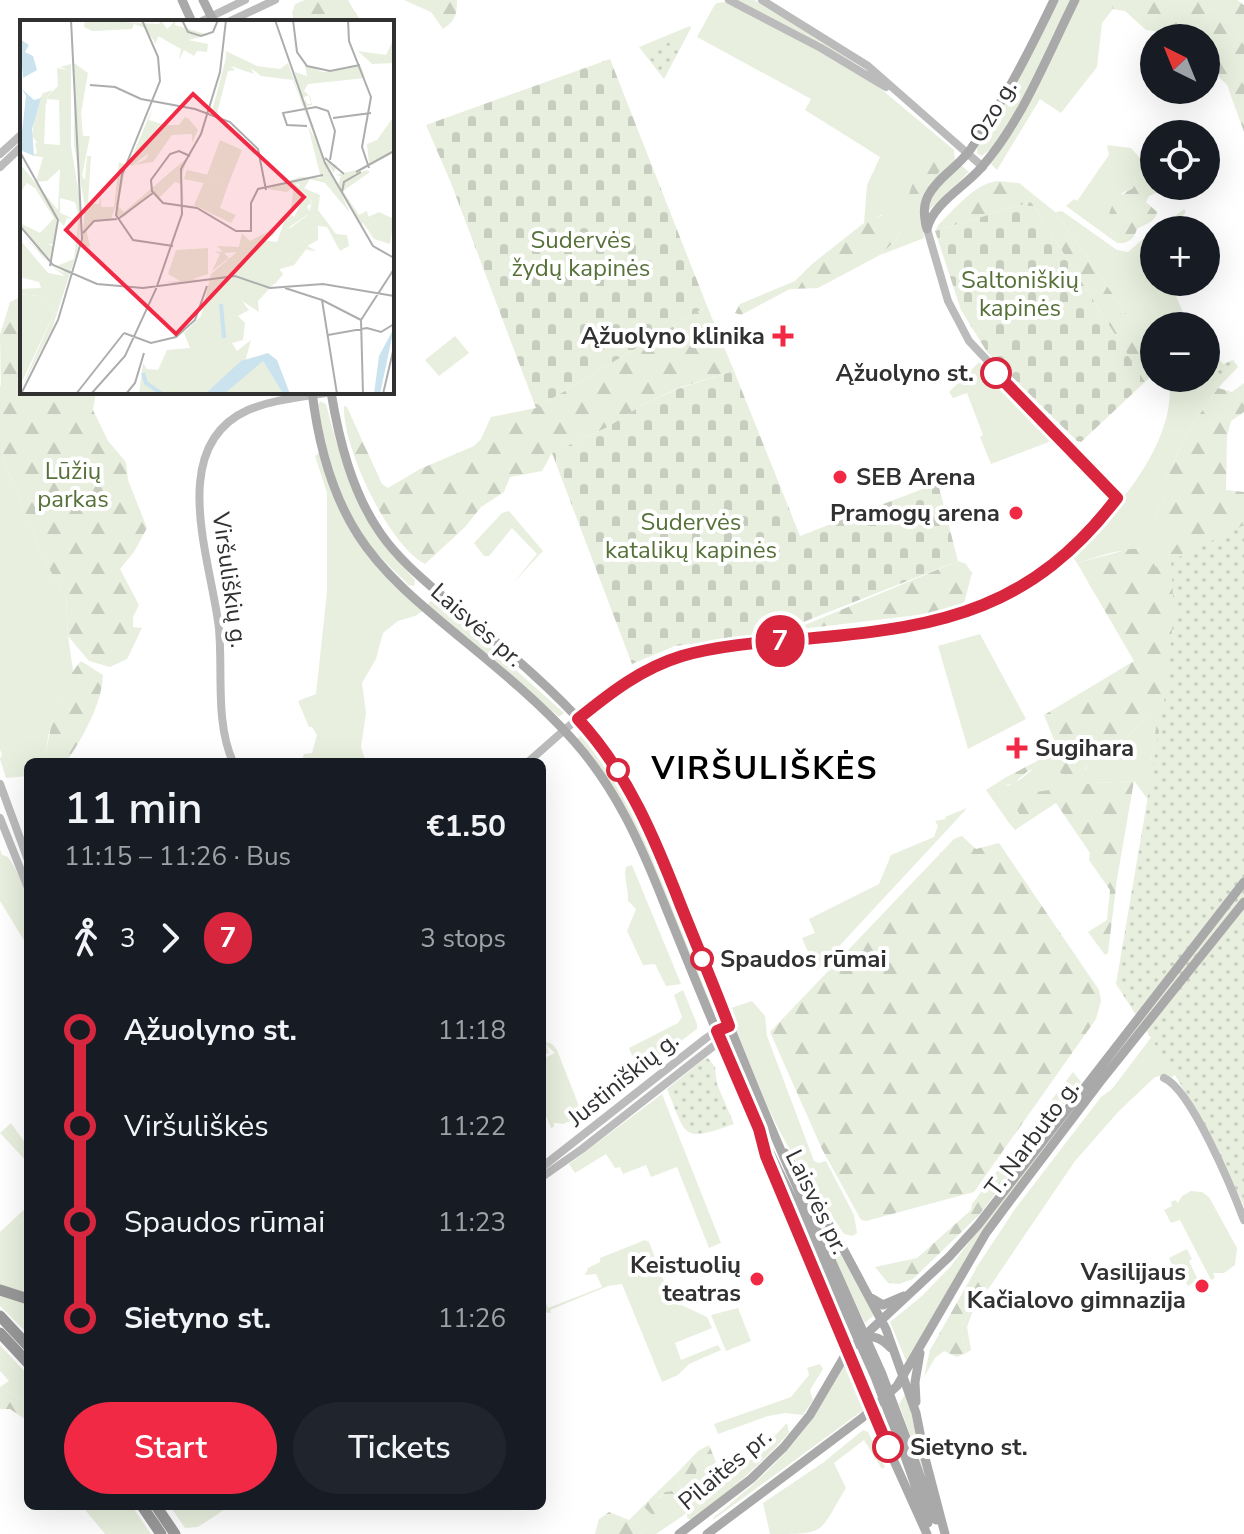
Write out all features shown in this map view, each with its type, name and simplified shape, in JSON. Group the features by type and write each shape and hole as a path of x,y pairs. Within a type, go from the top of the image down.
{"highway":[{"path":"0,1290 24,1298"},
{"path":"0,1316 24,1342"},
{"path":"0,1333 24,1359"},
{"path":"145,1510 161,1534"},
{"path":"159,1510 175,1534"}],"main road":[{"path":"182,0 191,20"},
{"path":"203,0 212,19 245,0"},
{"path":"232,20 275,0"},
{"path":"729,0 821,48 904,98"},
{"path":"762,0 868,66 983,167"},
{"name":"Ozo g.","path":"927,229 924,214 930,193 967,154 1000,104 1054,0"},
{"name":"Ozo g.","path":"927,229 933,215 983,167 1029,94 1075,0"},
{"path":"0,154 20,136"},
{"path":"0,167 20,148"},
{"path":"533,758 625,683 681,657 733,647 917,626 980,607 1017,589 1065,554 1117,498 969,341 948,301 927,229"},
{"name":"Laisvės pr.","path":"312,394 328,468 348,518 369,550 410,595 490,662 564,731 606,783 645,854 759,1129 827,1262"},
{"name":"Viršuliškių g.","path":"232,758 224,727 217,618 199,515 201,474 215,436 237,416 263,405 312,394"},
{"name":"Laisvės pr.","path":"331,394 344,450 360,497 380,533 425,581 538,679 578,719 621,774 638,804 771,1132 944,1534"},
{"path":"410,595 425,581"},
{"path":"0,784 24,849"},
{"path":"0,818 24,878"},
{"name":"T. Narbuto g.","path":"847,1352 920,1285 978,1225 1244,882"},
{"name":"T. Narbuto g.","path":"871,1410 904,1376 999,1215 1108,1071 1244,902"},
{"name":"Justiniškių g.","path":"546,1174 582,1149 729,1026"},
{"name":"Justiniškių g.","path":"546,1164 718,1036"},
{"path":"1164,1078 1173,1083 1199,1124 1244,1220"},
{"path":"759,1129 766,1156 859,1382 929,1534"},
{"name":"Laisvės pr.","path":"771,1132 814,1197 881,1320 916,1413 944,1534"},
{"path":"869,1295 879,1304 886,1305 920,1285"},
{"path":"857,1342 869,1336 878,1337 895,1354"},
{"path":"916,1413 915,1382 924,1342"},
{"name":"Pilaitės pr.","path":"679,1534 751,1479 790,1441 815,1407 847,1352"},
{"path":"859,1382 871,1393 888,1395"},
{"name":"Pilaitės pr.","path":"707,1534 871,1410"},
{"name":"Laisvės pr.","path":"911,1461 929,1534"},
{"path":"711,1510 710,1522 718,1526"}],"green space":[{"path":"305,0 348,0 360,20 294,20 295,4"},
{"path":"404,0 457,0 456,14 443,29 431,12"},
{"path":"736,0 754,0 811,33 894,90"},
{"path":"1058,0 1071,0 1016,110 991,148 981,156 977,148 1013,90"},
{"path":"1079,0 1110,0 1113,9 1102,23 1097,67 1061,113 1040,99 997,170 991,164 1021,120"},
{"path":"1110,0 1237,0 1244,5 1244,132 1227,85 1220,78 1220,24 1140,25 1125,11 1113,9"},
{"path":"724,2 812,46 875,84 954,150 955,162 929,196 924,215 924,238 880,255 897,239 901,229 881,215 864,223 867,185 880,157 805,110 811,99 697,37 714,6"},
{"path":"691,28 664,79 639,47"},
{"path":"678,38 682,44 664,77 646,54"},
{"name":"Sudervės žydų kapinės","path":"610,59 707,306 536,408 426,125"},
{"path":"1107,145 1131,148 1140,158 1140,168 1132,161 1136,171 1134,185 1122,193 1111,232 1117,243 1066,206 1074,199 1077,201 1109,155"},
{"path":"942,155 947,159 941,170 915,201 909,198 916,179"},
{"path":"1132,157 1140,160 1140,200 1147,200 1157,212 1156,216 1140,216 1140,227 1134,236 1124,243 1117,243 1110,226 1110,211 1118,199 1133,188 1136,175"},
{"path":"961,165 969,172 928,211 934,191"},
{"path":"988,183 1019,183 1055,212 1140,333 1140,374 1031,202 935,231 958,204"},
{"name":"Saltoniškių kapinės","path":"1031,202 1140,374 1140,387 1081,442 1077,441 987,352 961,310 935,231"},
{"path":"1062,211 1117,250 1128,252 1140,242 1140,296 1176,296 1183,312 1140,312 1140,333 1055,212"},
{"path":"889,214 898,218 901,229 897,239 880,255 818,288 790,289 741,315 735,313 740,304 795,281 864,223"},
{"name":"Lūžių parkas","path":"20,297 20,394 96,394 93,410 108,441 126,462 128,480 147,528 120,569 139,605 133,617 133,627 142,628 127,659 110,667 89,661 68,636 66,597 44,560 5,463 0,335 10,302"},
{"path":"707,306 734,371 681,387 644,404 606,428 552,453 542,471 510,477 504,492 481,507 465,527 425,564 396,537 359,469 345,423 344,406 382,484 388,488 420,469 474,446 481,439 491,417 536,408"},
{"path":"455,336 469,353 439,376 425,360"},
{"path":"1220,360 1223,364 1233,360 1238,367 1220,386"},
{"path":"979,362 1054,440 991,464 967,393 953,398 949,392"},
{"name":"Sudervės katalikų kapinės","path":"734,371 800,536 938,483 958,561 778,632 675,646 632,664 552,453 606,428 644,404 680,388"},
{"path":"1244,383 1244,412 1231,421 1227,436 1226,490 1244,492 1244,767 1157,769 1151,761 1160,702 1155,699 1146,716 1108,760 1088,760 1084,772 1074,778 1063,775 1053,766 1033,769 1013,783 1005,784 1000,781 1057,747 1044,715 1134,661 1077,563 1130,549 1143,549 1156,567 1166,560 1178,543 1159,529 1155,515 1165,498 1165,482 1186,434 1215,392 1220,392 1220,389 1232,392"},
{"path":"0,384 3,392 2,447 5,463 44,560 66,597 73,670 59,699 48,736 45,758 24,758 24,776 6,778 0,750"},
{"path":"1169,392 1215,392 1186,434 1165,482 1165,498 1155,515 1160,529 1178,543 1156,568 1140,553 1130,551 1110,553 1077,563 1071,555 1106,519 1140,475 1164,427"},
{"path":"320,401 326,404 340,453 359,498 383,540 415,580 414,586 409,585 376,552 351,515 328,454 318,406"},
{"path":"320,452 342,513 424,610 398,621 383,633 376,659 362,683 366,713 361,747 365,758 302,758 304,754 312,753 317,735 309,727 298,701 316,694 327,592 327,493 315,456"},
{"path":"509,511 543,551 514,582 537,554 512,528 489,556 484,556 474,543 502,513"},
{"path":"1244,525 1244,1206 1197,1109 1116,984 1165,696 1174,613 1171,561"},
{"path":"958,561 966,564 972,573 964,603 926,614 793,630"},
{"path":"434,597 564,713 559,717 427,605"},
{"path":"980,634 1026,719 968,749 938,646"},
{"path":"81,661 103,675 96,708 69,758 46,758 60,696"},
{"path":"1154,699 1161,701 1151,761 1157,769 1149,801 1134,781 1094,783 1020,815 1009,823 986,790 1000,781 1008,786 1034,768 1053,766 1063,775 1086,769 1087,760 1108,760 1146,716"},
{"path":"582,735 623,789 652,841 719,1011 714,1015 654,867 577,739"},
{"path":"1134,781 1108,953 1105,955 1088,932 1107,920 1110,890 1089,860 1090,853 1056,803 1015,830 1009,823 1020,815 1013,803 1016,797 1024,794 1094,783"},
{"path":"967,808 816,971 802,938 815,933 809,919 879,884 891,855 934,837 938,826 935,821"},
{"path":"962,836 976,849 999,843 1099,990 1101,1001 1096,1019 974,1192 861,1220 822,1149 770,1032 954,839"},
{"path":"0,849 2,855 8,857 24,890 24,940 0,901"},
{"path":"632,865 681,984 666,986 655,964 643,965 627,931 636,909 628,901 625,876 626,867"},
{"path":"1244,897 993,1217 907,1363 890,1322 922,1296 950,1267 1206,934"},
{"path":"683,990 697,1029 675,1042 640,1075 629,1048 678,1023 682,1017 674,995"},
{"path":"752,1001 765,1016 767,1036 814,1161 826,1161 854,1215 857,1233 853,1236 844,1234 807,1177 761,1091 728,1009"},
{"path":"1162,1023 1210,1135 1175,1075 1155,1077 1119,1111 1075,1161 972,1313 967,1327 971,1350 966,1353 961,1331 963,1323 991,1279 976,1269 974,1271 1015,1209"},
{"path":"546,1042 557,1050 579,1106 575,1119 563,1124 554,1123 551,1128 546,1116 546,1057 555,1053"},
{"path":"708,1058 715,1067 717,1084 734,1124 695,1134 683,1126 667,1089"},
{"path":"1073,1072 1081,1082 979,1215 913,1279 899,1284 888,1283 875,1267 917,1258 971,1210 972,1204"},
{"path":"662,1094 721,1243 709,1248 677,1167 651,1177 646,1165 623,1174 606,1154 575,1173 569,1164"},
{"path":"11,1123 24,1141 24,1159 0,1133"},
{"path":"794,1176 875,1314 865,1323"},
{"path":"1191,1191 1202,1192 1209,1197 1237,1248 1235,1265 1224,1273 1213,1273 1215,1278 1211,1280 1180,1220 1171,1223 1164,1210 1172,1206 1171,1202 1175,1200 1178,1203 1182,1196"},
{"path":"24,1210 24,1293 0,1286 0,1232"},
{"path":"645,1240 649,1242 669,1295 677,1303 707,1317 712,1328 675,1343 681,1360 718,1345 721,1350 689,1364 678,1375 662,1382 622,1284 608,1286 550,1310 551,1313 546,1312 546,1303 548,1308 602,1287 596,1274 585,1275 588,1268 600,1262 600,1258"},
{"path":"1187,1249 1198,1280 1188,1286 1169,1258"},
{"path":"976,1269 987,1273 991,1279 963,1323 961,1331 966,1353 957,1357 944,1351 935,1358 924,1377 930,1350"},
{"path":"0,1295 24,1301 24,1330 0,1306"},
{"path":"738,1308 751,1341 726,1351 711,1315"},
{"path":"0,1345 24,1371 24,1402 0,1387 9,1381 0,1371"},
{"path":"846,1361 866,1408 713,1520 797,1439"},
{"path":"820,1364 823,1369 810,1390 813,1400 803,1415 785,1413 768,1416 718,1434 714,1424 791,1397 809,1375 807,1368"},
{"path":"0,1387 24,1402 24,1418 10,1409 0,1409"},
{"path":"907,1394 927,1482 899,1404"},
{"path":"787,1423 789,1433 778,1445 743,1479 692,1520 687,1518 687,1513 656,1534 642,1534 629,1520 643,1506 650,1513 672,1491 658,1498 656,1493 677,1473 681,1489 692,1501 707,1493 716,1483 697,1477 696,1472 701,1464 714,1457 722,1478 753,1458"},
{"path":"863,1430 868,1432 885,1467 882,1469 864,1440 834,1463 846,1488 825,1523 812,1532 770,1534 763,1503 824,1462"},
{"path":"709,1445 714,1457 701,1464 696,1472 697,1477 711,1477 717,1483 693,1501 681,1489 677,1473 698,1451"},
{"path":"672,1491 676,1497 674,1504 663,1515 659,1517 650,1513 643,1506 656,1493 659,1498 665,1492"},
{"path":"85,1510 135,1510 151,1534 105,1534"},
{"path":"173,1510 224,1510 198,1527 185,1528"},
{"path":"609,1512 629,1520 642,1534 595,1534 599,1519"}],"bus line":[{"name":"7","path":"888,1447 717,1031 729,1026 662,859 621,774 578,719 625,683 681,657 748,645 901,629 941,620 980,607 1017,589 1065,554 1117,498 996,373"}],"place":[{"name":"Ąžuolyno klinika","path":"783,336"},
{"name":"Ąžuolyno st.","path":"996,373"},
{"name":"SEB Arena","path":"840,477"},
{"name":"Pramogų arena","path":"1016,513"},
{"name":"Sugihara","path":"1017,748"},
{"name":"Spaudos rūmai","path":"702,959"},
{"name":"Keistuolių teatras","path":"757,1279"},
{"name":"Vasilijaus Kačialovo gimnazija","path":"1202,1286"},
{"name":"Sietyno st.","path":"888,1447"}],"district":[{"name":"VIRŠULIŠKĖS","path":"765,768"}]}
